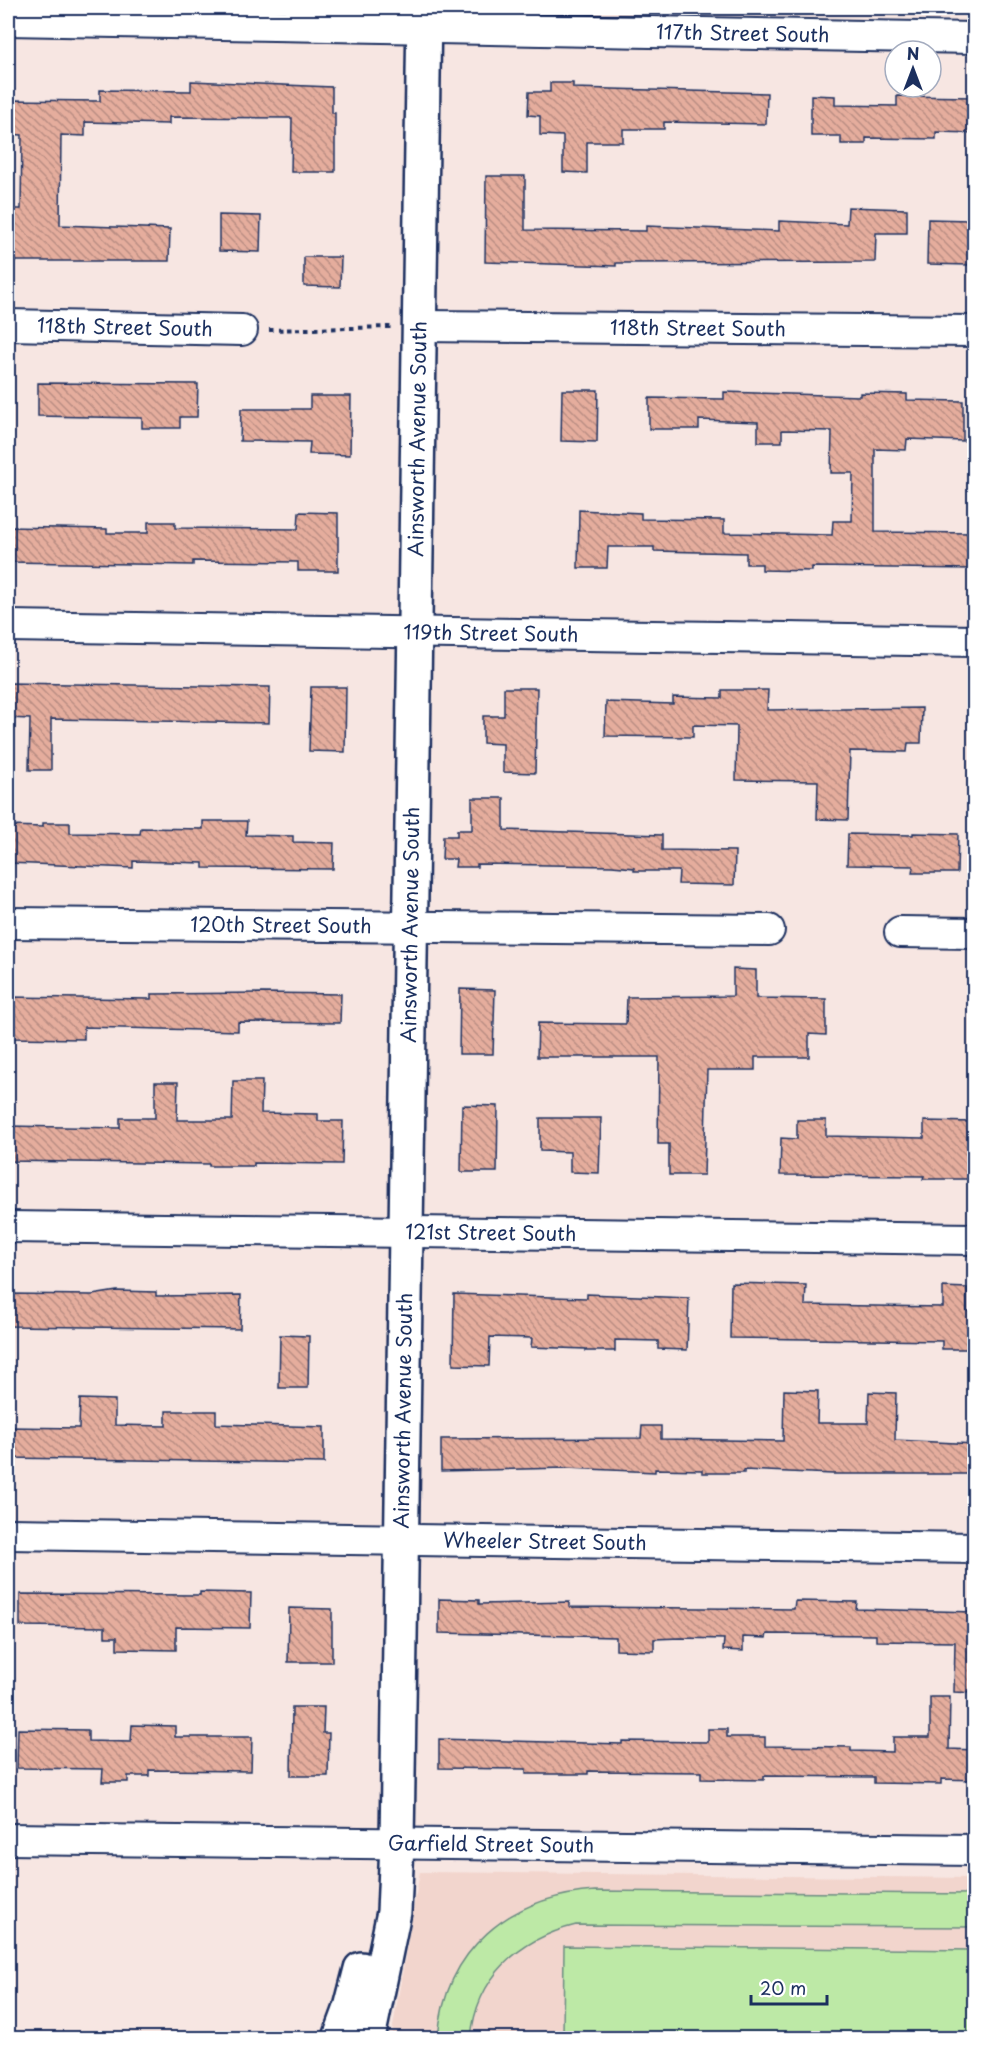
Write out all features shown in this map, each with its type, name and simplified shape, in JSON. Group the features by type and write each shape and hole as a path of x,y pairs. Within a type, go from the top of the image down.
{"street":[{"name":"117th Street South","path":"8,20 424,18 975,38"},
{"name":"Ainsworth Avenue South","path":"368,2038 394,1912 397,1843 424,18"},
{"name":"118th Street South","path":"8,325 242,330"},
{"name":"118th Street South","path":"420,326 975,331"},
{"name":"119th Street South","path":"8,626 975,640"},
{"name":"120th Street South","path":"8,923 769,930"},
{"path":"900,932 975,933"},
{"name":"121st Street South","path":"8,1227 975,1239"},
{"name":"Wheeler Street South","path":"8,1534 975,1548"},
{"name":"Garfield Street South","path":"8,1839 975,1850"},
{"name":"Ainsworth Avenue South","path":"340,2038 351,2008 378,1895 397,1843"}],"path":[{"path":"242,330 420,326"}],"shaded area":[{"path":"420,1872 974,1878 974,2038 391,2038"}],"green space":[{"path":"595,1891 974,1894 974,1927 576,1925 536,1940 504,1964 491,1980 482,1997 475,2016 471,2038 438,2038 443,2006 453,1978 468,1954 487,1933 509,1917 535,1904 564,1895"},
{"path":"564,1946 974,1950 974,2038 563,2038"}],"building":[{"path":"191,81 332,87 332,113 335,113 335,172 291,172 292,118 169,117 169,124 85,122 85,136 61,135 60,225 170,229 169,261 8,261 8,209 21,209 22,135 8,134 8,100 100,101 100,90 191,91"},
{"path":"550,83 573,83 573,88 767,93 766,124 664,122 664,129 623,129 623,142 587,142 587,173 563,172 563,136 540,135 540,116 528,115 529,92 550,92"},
{"path":"811,95 835,96 835,105 897,106 897,99 975,97 975,133 936,132 936,139 866,138 866,144 841,144 841,136 811,136"},
{"path":"486,176 525,176 525,230 646,231 646,226 779,231 779,221 847,224 848,207 907,209 907,233 876,233 875,262 616,263 616,266 485,262"},
{"path":"219,215 261,216 260,252 219,251"},
{"path":"928,219 969,220 969,265 927,264"},
{"path":"304,257 341,257 340,287 304,286"},
{"path":"38,383 198,384 197,417 180,417 180,428 142,428 142,418 38,416"},
{"path":"562,390 598,390 597,442 561,441"},
{"path":"724,392 860,396 860,393 907,394 907,400 963,401 963,441 907,439 906,450 875,449 875,532 975,533 975,569 812,567 812,571 762,570 762,564 746,564 746,553 654,551 654,547 608,547 607,568 578,568 579,510 641,513 641,519 724,520 724,533 832,535 833,521 852,521 853,473 831,473 832,431 782,430 782,442 758,442 758,422 699,420 699,429 649,429 649,398 724,399"},
{"path":"310,396 351,396 350,455 309,454 310,442 240,441 241,409 310,409"},
{"path":"299,512 338,513 338,571 298,571 298,562 193,561 193,565 8,562 8,527 107,529 107,533 148,533 148,522 175,522 175,528 298,529"},
{"path":"8,683 270,687 269,723 51,719 51,770 29,770 30,719 8,718"},
{"path":"311,687 346,687 345,752 309,751"},
{"path":"504,688 537,688 535,773 503,772 503,744 483,743 483,716 504,716"},
{"path":"722,690 768,690 767,710 922,708 921,743 908,743 907,752 850,751 848,820 817,819 818,781 736,780 737,726 693,725 693,737 605,736 606,702 673,704 673,697 722,698"},
{"path":"472,798 504,798 504,830 662,835 662,850 735,851 734,885 678,884 679,871 634,871 634,868 612,866 477,864 477,867 455,867 456,859 442,859 443,836 457,836 457,830 472,830"},
{"path":"203,821 247,821 246,835 293,836 293,842 334,843 333,869 203,868 203,863 133,861 133,868 8,863 8,826 43,827 43,823 70,823 70,833 140,834 141,828 203,829"},
{"path":"913,833 958,834 957,873 912,873 913,866 847,865 848,834 913,835"},
{"path":"733,969 756,970 756,998 826,999 826,1035 809,1034 809,1057 755,1057 755,1070 707,1070 704,1175 669,1175 669,1144 658,1144 659,1057 537,1057 538,1023 626,1024 627,997 733,996"},
{"path":"460,989 495,990 493,1054 459,1054"},
{"path":"151,994 341,994 340,1023 238,1022 238,1031 84,1027 84,1039 8,1038 8,997 151,999"},
{"path":"233,1081 262,1081 261,1113 318,1114 318,1121 343,1121 342,1164 254,1163 254,1166 209,1166 209,1164 8,1161 8,1126 120,1128 120,1118 155,1118 155,1082 178,1082 177,1120 232,1120"},
{"path":"462,1105 498,1106 497,1172 461,1172"},
{"path":"540,1118 601,1118 599,1173 570,1172 570,1152 540,1151"},
{"path":"797,1120 826,1120 826,1136 924,1138 924,1121 975,1122 974,1179 923,1179 924,1176 780,1175 781,1138 797,1139"},
{"path":"731,1283 806,1285 805,1305 943,1307 943,1287 967,1288 967,1311 975,1311 975,1349 942,1349 942,1341 730,1338"},
{"path":"117,1291 156,1292 156,1296 241,1295 240,1329 9,1326 10,1294 92,1295"},
{"path":"454,1294 587,1298 587,1294 689,1298 687,1350 658,1349 658,1341 615,1340 615,1351 586,1351 586,1349 531,1347 532,1338 490,1337 489,1366 453,1365"},
{"path":"280,1335 309,1336 308,1388 279,1388"},
{"path":"784,1390 818,1391 817,1423 868,1423 869,1392 896,1393 895,1440 975,1444 975,1474 833,1474 744,1470 744,1473 702,1473 702,1470 655,1469 655,1472 566,1468 441,1471 441,1439 641,1438 642,1426 661,1426 661,1439 783,1441"},
{"path":"80,1399 115,1400 115,1425 166,1426 166,1411 216,1411 216,1424 324,1427 324,1463 8,1458 8,1427 79,1428"},
{"path":"200,1592 251,1593 250,1628 176,1627 176,1650 117,1649 117,1637 105,1637 105,1627 20,1626 20,1594 200,1595"},
{"path":"439,1599 479,1600 479,1604 569,1602 569,1607 794,1609 795,1601 857,1602 856,1609 975,1612 975,1693 954,1692 955,1642 876,1641 876,1635 767,1634 766,1638 743,1637 743,1651 723,1650 724,1639 680,1638 654,1639 654,1651 616,1650 616,1637 439,1633"},
{"path":"289,1608 332,1609 332,1662 288,1662"},
{"path":"930,1697 950,1697 949,1749 975,1750 975,1780 941,1779 941,1784 874,1783 874,1777 764,1776 764,1780 701,1779 701,1772 588,1771 588,1774 526,1774 526,1769 439,1768 439,1739 622,1744 622,1741 708,1742 708,1729 727,1729 727,1737 765,1737 765,1746 851,1747 851,1751 893,1752 893,1737 930,1737"},
{"path":"292,1707 324,1707 323,1733 329,1733 328,1776 291,1776"},
{"path":"132,1725 175,1726 175,1737 252,1737 251,1771 149,1770 149,1776 128,1776 128,1782 102,1782 103,1769 17,1768 18,1729 88,1730 88,1741 131,1742"}]}
